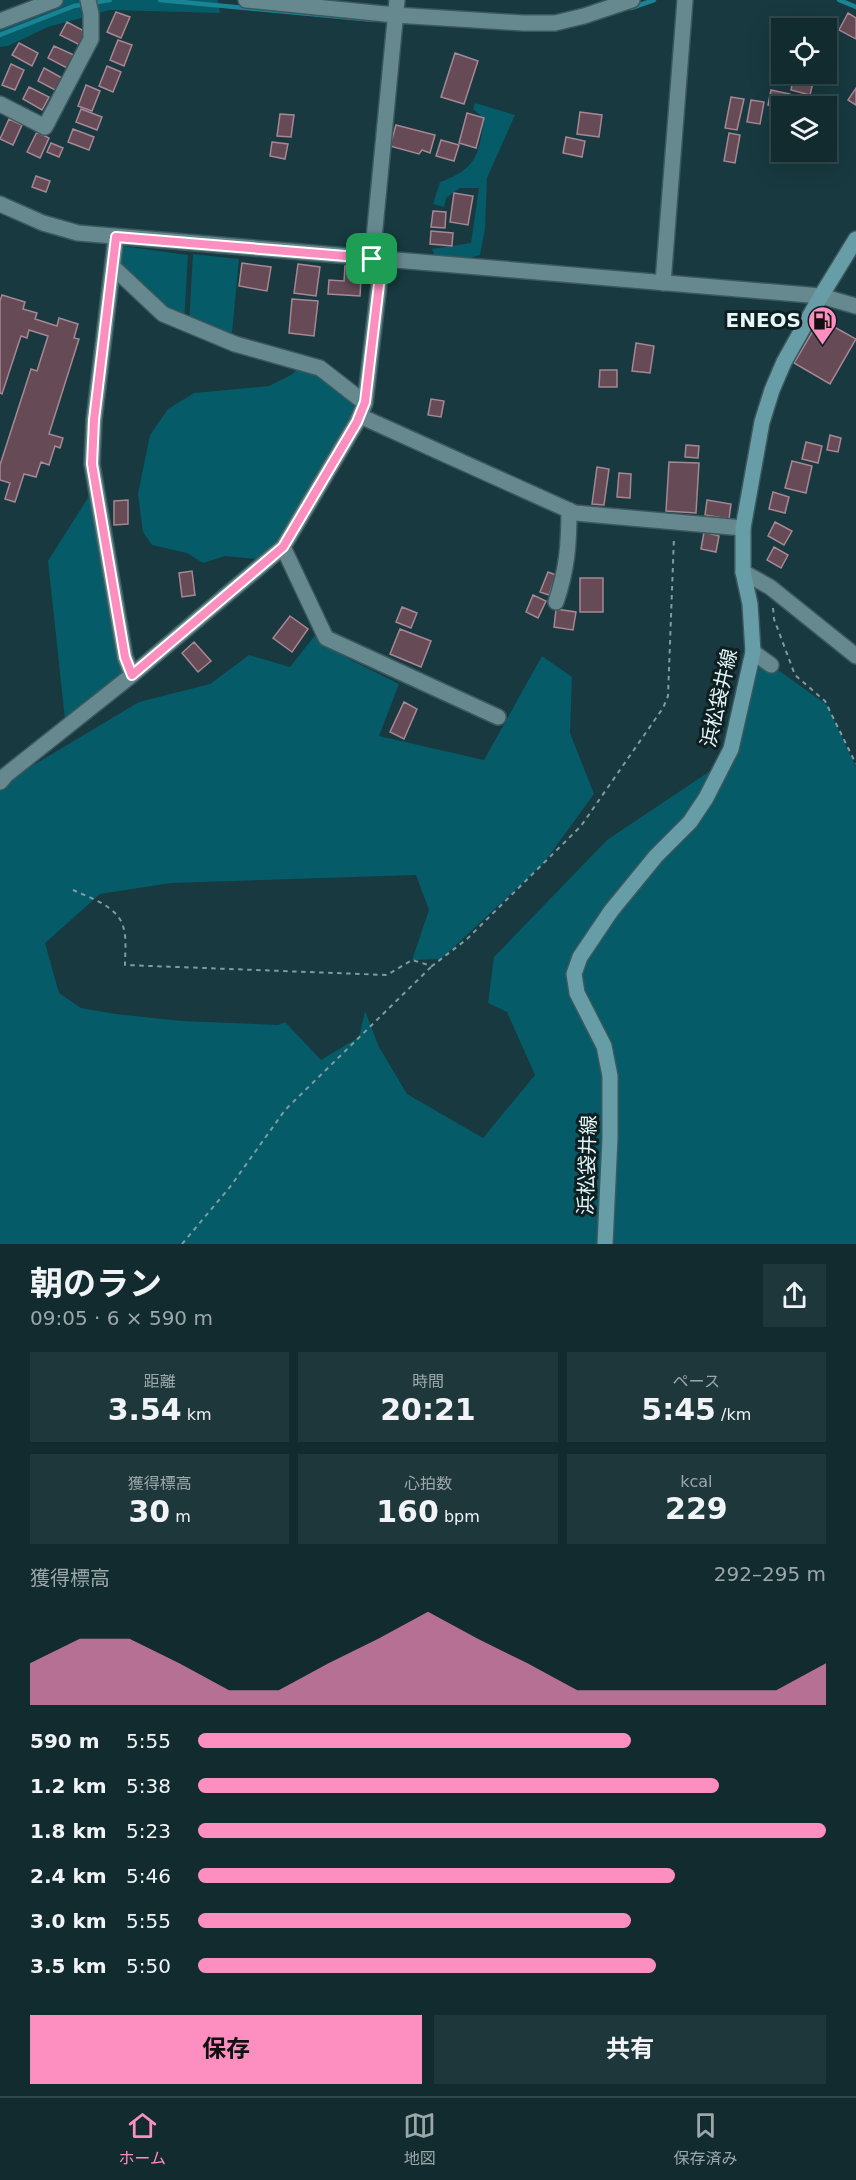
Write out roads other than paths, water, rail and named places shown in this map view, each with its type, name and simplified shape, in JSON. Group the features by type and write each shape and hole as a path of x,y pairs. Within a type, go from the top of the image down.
{"main road":[{"name":"浜松袋井線","path":"605,1244 610,1138 610,1076 604,1046 577,993 574,974 580,957 611,911 656,856 690,822 706,798 731,749 753,652 750,604 742,572 743,528 762,422 784,362 856,239"}],"street":[{"path":"0,21 55,0"},
{"path":"0,104 45,127 91,39 91,14 88,0"},
{"path":"246,0 396,7 523,23 555,23 632,0"},
{"path":"663,283 685,0"},
{"path":"0,782 132,675 283,547 362,409 377,259 396,7"},
{"path":"0,204 49,225 78,233 821,296 856,306"},
{"path":"116,237 94,420 92,464 125,657 132,675"},
{"path":"113,267 163,314 235,345 320,369 362,409 569,510 585,514 743,528"},
{"path":"556,603 564,580 568,555 569,510"},
{"path":"283,547 326,638 498,717"},
{"path":"742,572 770,587 856,656"},
{"path":"753,652 771,665"}],"waterway":[{"path":"0,35 74,6 110,0"},
{"path":"160,0 374,20"},
{"path":"631,8 654,0"},
{"path":"839,0 856,7"}],"place":[{"name":"ENEOS","path":"822,346"}]}
